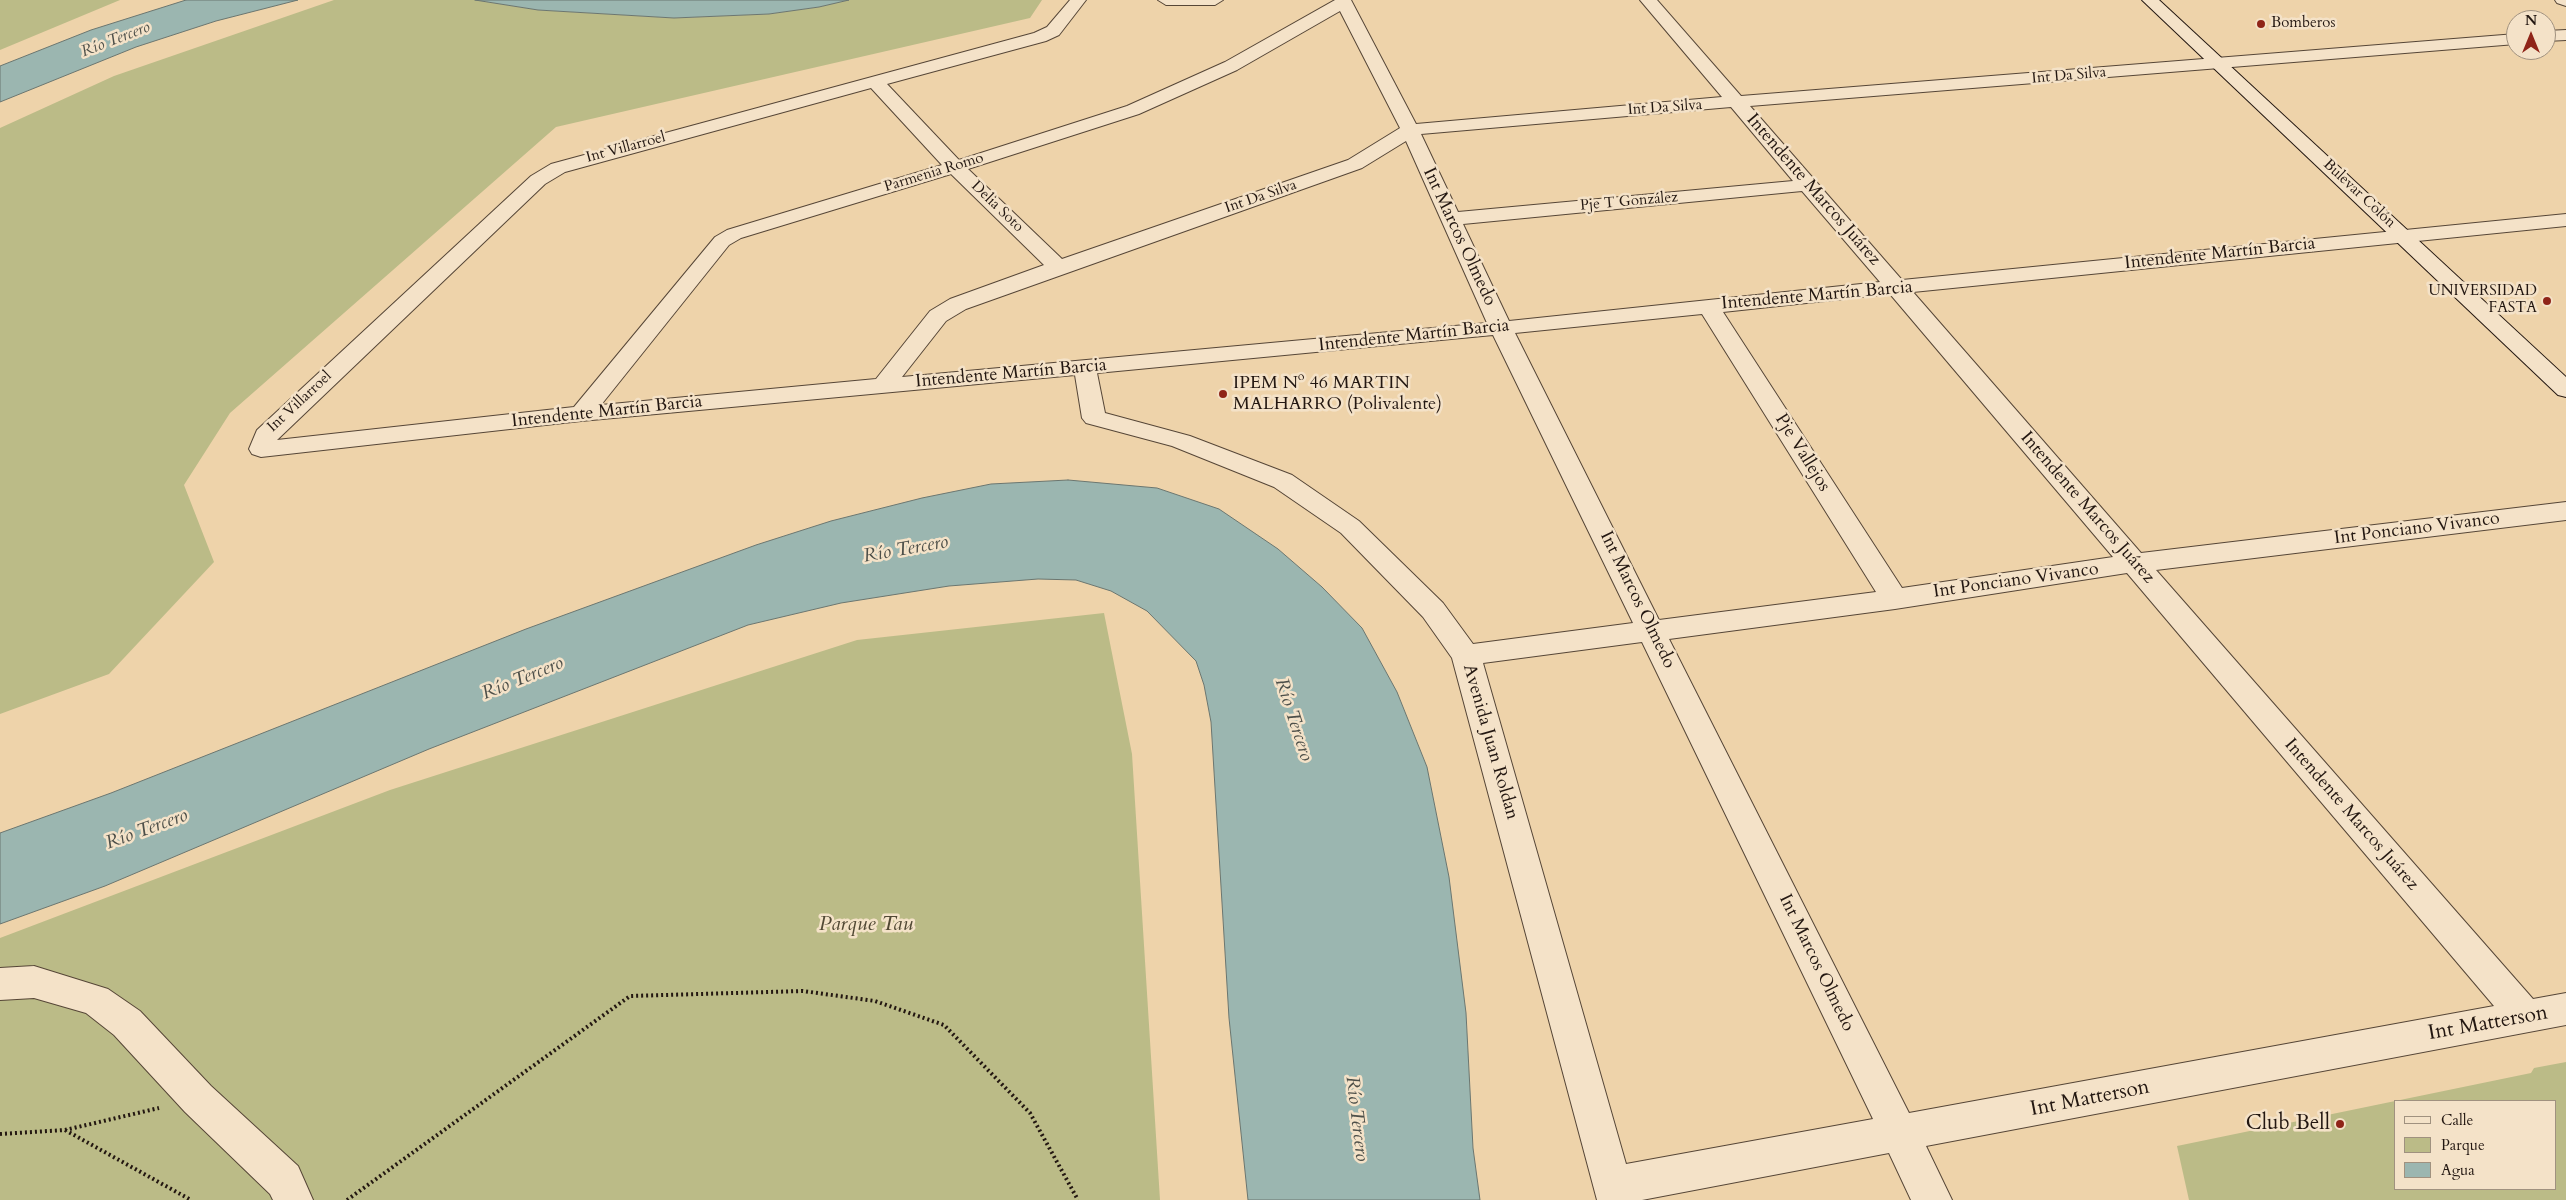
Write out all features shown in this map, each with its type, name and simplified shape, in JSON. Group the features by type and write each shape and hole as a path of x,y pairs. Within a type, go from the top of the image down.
{"street":[{"name":"Int Villarroel","path":"261,449 266,435 538,180 558,168 581,160 1040,37 1053,30 1078,0"},
{"path":"1177,0 1215,0"},
{"name":"Intendente Marcos Juárez","path":"1648,0 2525,1016"},
{"name":"Bulevar Colón","path":"2150,0 2566,390"},
{"name":"Int Marcos Olmedo","path":"1343,1 1410,130 1501,328 1932,1200"},
{"name":"Parmenia Romo","path":"580,414 722,241 751,227 955,167 1133,110 1231,66 1343,1"},
{"name":"Int Da Silva","path":"883,386 938,316 958,304 1058,267 1354,164 1410,130 1434,126 2506,40"},
{"name":"Delia Soto","path":"874,81 955,167 1058,267"},
{"name":"Pje T González","path":"1450,219 1809,185"},
{"name":"Intendente Martín Barcia","path":"261,449 580,414 1501,328 2402,235 2566,220"},
{"name":"Pje Vallejos","path":"1708,306 1895,599"},
{"name":"Avenida Juan Roldan","path":"1085,368 1094,418 1181,441 1283,481 1350,527 1434,610 1466,655 1615,1193"},
{"name":"Int Ponciano Vivanco","path":"1466,655 1895,599 2134,563 2566,510"},
{"path":"0,984 34,982 96,1000 127,1023 198,1099 284,1180 292,1200"},
{"name":"Int Matterson","path":"1615,1193 1901,1134 2566,1009"}],"path":[{"path":"347,1200 630,996 803,990 875,1001 944,1025 1030,1113 1078,1200"},
{"path":"0,1134 65,1130 198,1099"},
{"path":"65,1130 191,1200"}],"green space":[{"path":"0,0 120,0 0,50"},
{"path":"334,0 475,0 538,10 674,18 769,14 819,7 849,0 1042,0 1030,18 556,127 230,413 184,485 214,562 109,674 0,714 0,128 114,76"},
{"name":"Parque Tau","path":"1104,613 1132,754 1160,1200 0,1200 0,938 390,790 857,640"},
{"name":"Club Bell","path":"2566,1062 2566,1200 2189,1200 2177,1146 2394,1101 2394,1190 2556,1190 2556,1100 2400,1100 2531,1073 2534,1068"}],"water":[{"name":"Río Tercero","path":"186,0 298,0 216,21 136,47 0,102 0,66 91,30"},
{"path":"475,0 849,0 819,7 769,14 674,18 538,10"},
{"name":"Río Tercero","path":"1068,480 1157,488 1219,509 1278,549 1322,587 1362,628 1397,692 1427,767 1449,877 1466,1013 1473,1148 1480,1200 1248,1200 1229,1018 1211,722 1204,685 1196,661 1147,611 1111,591 1076,580 1038,579 949,586 841,603 748,625 429,749 105,886 0,924 0,833 111,793 526,629 756,545 831,521 922,498 991,484"}],"place":[{"name":"Bomberos","path":"2261,24"},
{"name":"UNIVERSIDAD FASTA","path":"2547,301"},
{"name":"IPEM Nº 46 MARTIN MALHARRO (Polivalente)","path":"1223,394"},
{"name":"Club Bell","path":"2340,1124"}]}
